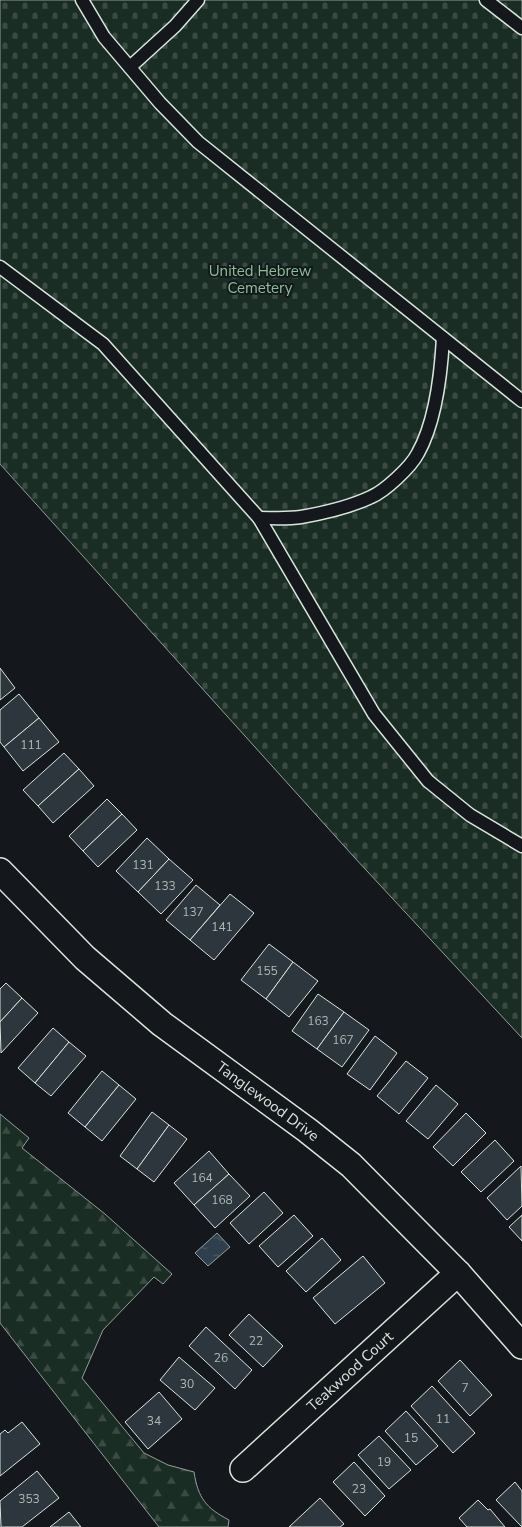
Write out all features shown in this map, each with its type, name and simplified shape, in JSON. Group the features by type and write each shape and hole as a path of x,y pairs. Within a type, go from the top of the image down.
{"street":[{"name":"Tanglewood Drive","path":"0,871 85,958 162,1024 307,1130 351,1165 458,1273 522,1346"},
{"name":"Teakwood Court","path":"243,1469 458,1273"}],"lane":[{"path":"82,0 104,36 160,103 198,142 522,401"},
{"path":"130,67 175,26 198,0"},
{"path":"486,0 522,28"},
{"path":"0,267 103,344 259,518 374,714 428,781 470,815 522,846"},
{"path":"259,518 300,517 341,508 373,496 401,475 418,454 428,430 440,379 443,338"}],"green space":[{"name":"United Hebrew Cemetery","path":"0,0 522,0 522,1038 354,857 0,464"},
{"path":"0,1114 29,1138 22,1148 105,1214 172,1274 163,1284 154,1277 103,1330 82,1378 144,1453 168,1465 194,1472 198,1489 204,1501 214,1511 229,1520 228,1527 159,1527 0,1323"}],"water":[{"path":"217,1233 230,1247 208,1266 195,1253"}],"building":[{"path":"0,668 15,688 0,700"},
{"path":"19,694 39,718 4,747 0,742 0,710"},
{"path":"39,718 59,742 23,771 4,747"},
{"path":"64,753 79,769 38,806 23,790"},
{"path":"79,769 94,786 53,823 38,806"},
{"path":"107,799 122,814 83,851 69,836"},
{"path":"122,814 137,830 98,867 83,851"},
{"path":"147,838 169,859 138,892 116,871"},
{"path":"169,859 193,880 161,914 138,892"},
{"path":"196,885 220,905 190,940 166,920"},
{"path":"230,894 254,913 214,960 190,940"},
{"path":"269,944 293,962 266,999 241,980"},
{"path":"293,962 318,981 289,1017 266,999"},
{"path":"6,983 22,998 0,1022 0,989"},
{"path":"318,994 344,1012 317,1049 292,1031"},
{"path":"22,998 38,1013 1,1053 0,1022"},
{"path":"344,1012 369,1030 342,1067 317,1049"},
{"path":"53,1028 69,1042 35,1083 18,1068"},
{"path":"375,1036 397,1053 370,1090 347,1074"},
{"path":"69,1042 86,1056 51,1096 35,1083"},
{"path":"406,1061 428,1078 399,1114 377,1096"},
{"path":"102,1071 119,1085 85,1127 68,1113"},
{"path":"119,1085 136,1099 102,1141 85,1127"},
{"path":"436,1085 458,1104 428,1139 406,1121"},
{"path":"152,1112 169,1125 137,1169 120,1156"},
{"path":"466,1113 486,1133 453,1166 433,1147"},
{"path":"169,1125 187,1139 154,1182 137,1169"},
{"path":"495,1140 514,1161 481,1192 461,1172"},
{"path":"209,1151 229,1174 194,1205 174,1183"},
{"path":"521,1166 522,1206 507,1220 487,1198"},
{"path":"229,1174 250,1196 215,1228 194,1205"},
{"path":"264,1192 283,1213 249,1244 230,1223"},
{"path":"294,1215 313,1236 278,1267 259,1246"},
{"path":"522,1215 522,1241 509,1227"},
{"path":"322,1238 341,1260 306,1292 286,1271"},
{"path":"363,1256 385,1283 335,1324 313,1298"},
{"path":"249,1314 283,1346 263,1367 229,1335"},
{"path":"206,1327 252,1370 235,1389 189,1346"},
{"path":"179,1357 215,1388 195,1410 160,1380"},
{"path":"460,1360 492,1395 470,1416 438,1381"},
{"path":"432,1386 475,1433 453,1453 411,1406"},
{"path":"159,1392 182,1419 148,1449 125,1422"},
{"path":"406,1411 438,1446 416,1465 385,1431"},
{"path":"22,1422 40,1444 0,1476 0,1434 5,1430 8,1433"},
{"path":"379,1436 411,1470 389,1489 358,1455"},
{"path":"354,1462 385,1496 365,1516 333,1482"},
{"path":"37,1471 59,1498 22,1527 1,1527 0,1501"},
{"path":"515,1482 522,1491 522,1527 496,1500"},
{"path":"320,1498 344,1524 340,1527 289,1527"},
{"path":"478,1500 488,1510 490,1509 505,1527 467,1527 459,1518"},
{"path":"69,1512 81,1527 50,1527"}]}
